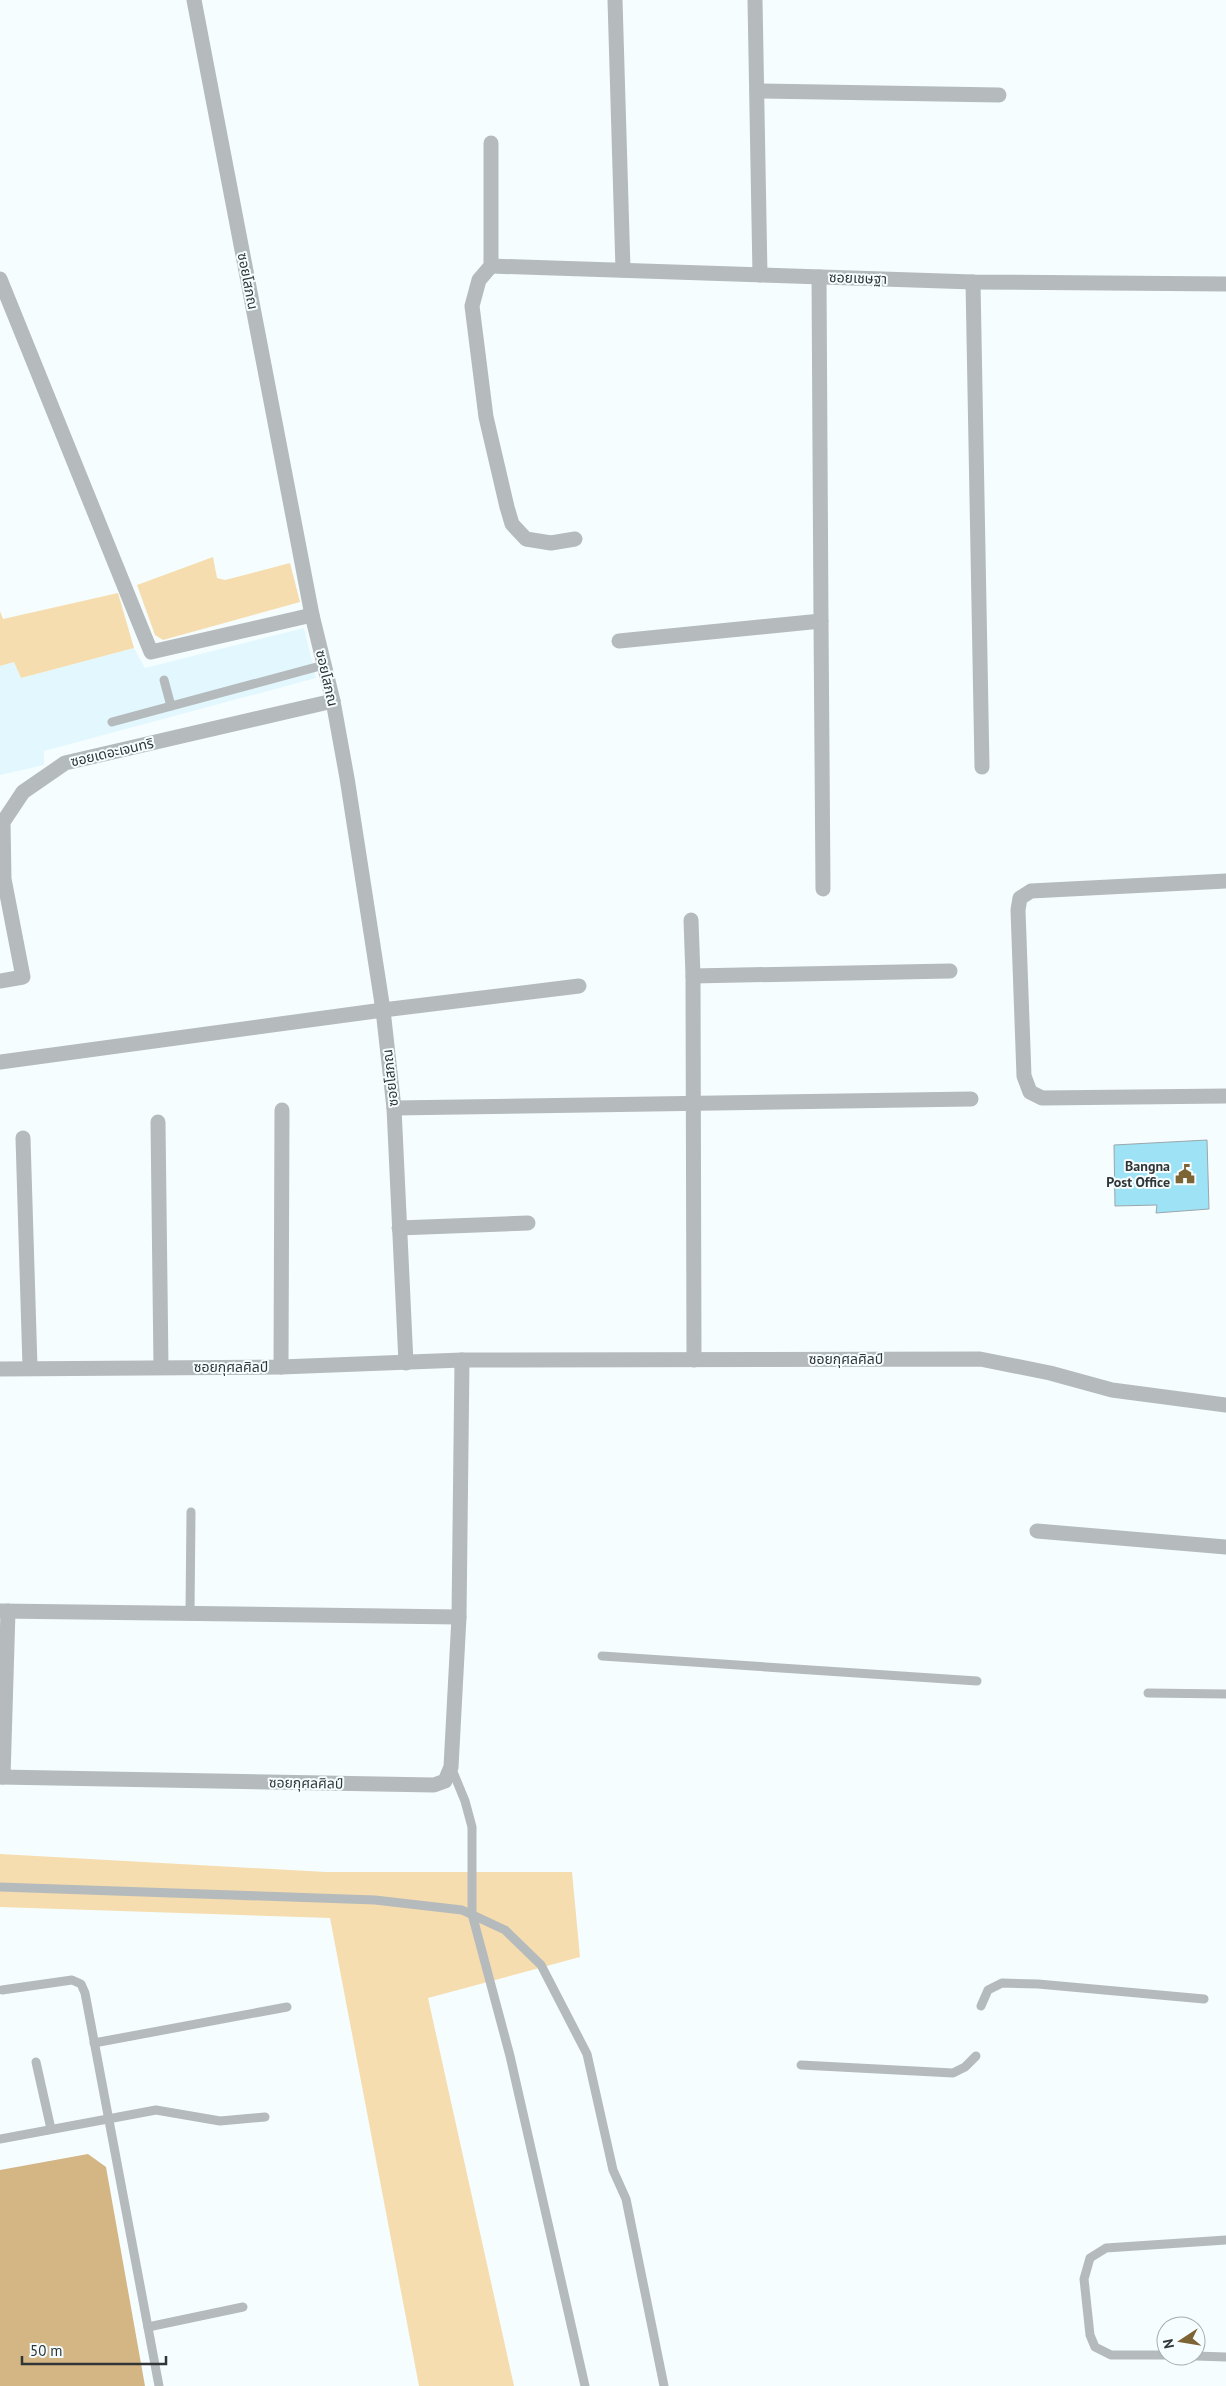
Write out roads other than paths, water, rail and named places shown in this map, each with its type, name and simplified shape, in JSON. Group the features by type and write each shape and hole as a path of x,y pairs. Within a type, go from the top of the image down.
{"street":[{"name":"ซอยโสภณ","path":"194,0 312,616 333,701 383,1010 394,1108 406,1363"},
{"path":"615,0 623,270"},
{"path":"755,0 760,275"},
{"path":"757,90 999,95"},
{"path":"491,143 491,266 478,280 472,306 486,417 512,524 526,539 551,543 575,538"},
{"name":"ซอยเชษฐา","path":"491,266 973,282 1226,284"},
{"path":"819,277 823,889"},
{"path":"0,279 151,652 312,616"},
{"path":"973,282 982,767"},
{"path":"619,641 821,621"},
{"name":"ซอยเดอะเจนทริ","path":"0,981 23,977 4,879 2,822 23,792 65,763 333,701"},
{"path":"1226,882 1031,891 1020,898 1018,910 1024,1076 1030,1092 1042,1098 1226,1096"},
{"path":"691,920 694,1102 694,1360"},
{"path":"693,976 950,971"},
{"path":"0,1062 383,1010 579,986"},
{"path":"394,1108 972,1099"},
{"path":"282,1110 282,1367"},
{"path":"158,1122 161,1367"},
{"path":"23,1138 30,1367"},
{"path":"400,1228 528,1224"},
{"name":"ซอยกุศลศิลป์","path":"0,1369 30,1367 282,1367 462,1360 980,1359 1050,1373 1112,1390 1226,1405"},
{"path":"451,1767 459,1616 462,1360"},
{"path":"1037,1530 1226,1547"},
{"path":"1,1777 4,1611 459,1616"},
{"name":"ซอยกุศลศิลป์","path":"1,1777 434,1785 445,1781 451,1767"}],"lane":[{"path":"112,722 324,665"},
{"path":"164,680 171,706"},
{"path":"190,1613 191,1512"},
{"path":"602,1656 977,1681"},
{"path":"1148,1693 1226,1694"},
{"path":"451,1767 465,1801 472,1827 472,1914 510,2056 585,2386"},
{"path":"0,1887 375,1900 462,1910 505,1930 540,1965 587,2054 613,2170 626,2199 664,2386"},
{"path":"2,1990 72,1980 81,1984 94,2043 159,2386"},
{"path":"981,2006 988,1990 1002,1983 1038,1984 1204,1998"},
{"path":"94,2043 288,2007"},
{"path":"801,2065 953,2072 965,2067 976,2056"},
{"path":"36,2062 51,2129"},
{"path":"0,2139 156,2110 220,2121 265,2117"},
{"path":"1156,2355 1111,2354 1095,2347 1090,2335 1084,2279 1090,2258 1106,2248 1226,2240"},
{"path":"148,2327 243,2307"},
{"path":"1206,2356 1226,2356"}],"place":[{"name":"Bangna Post Office","path":"1185,1174"}]}
